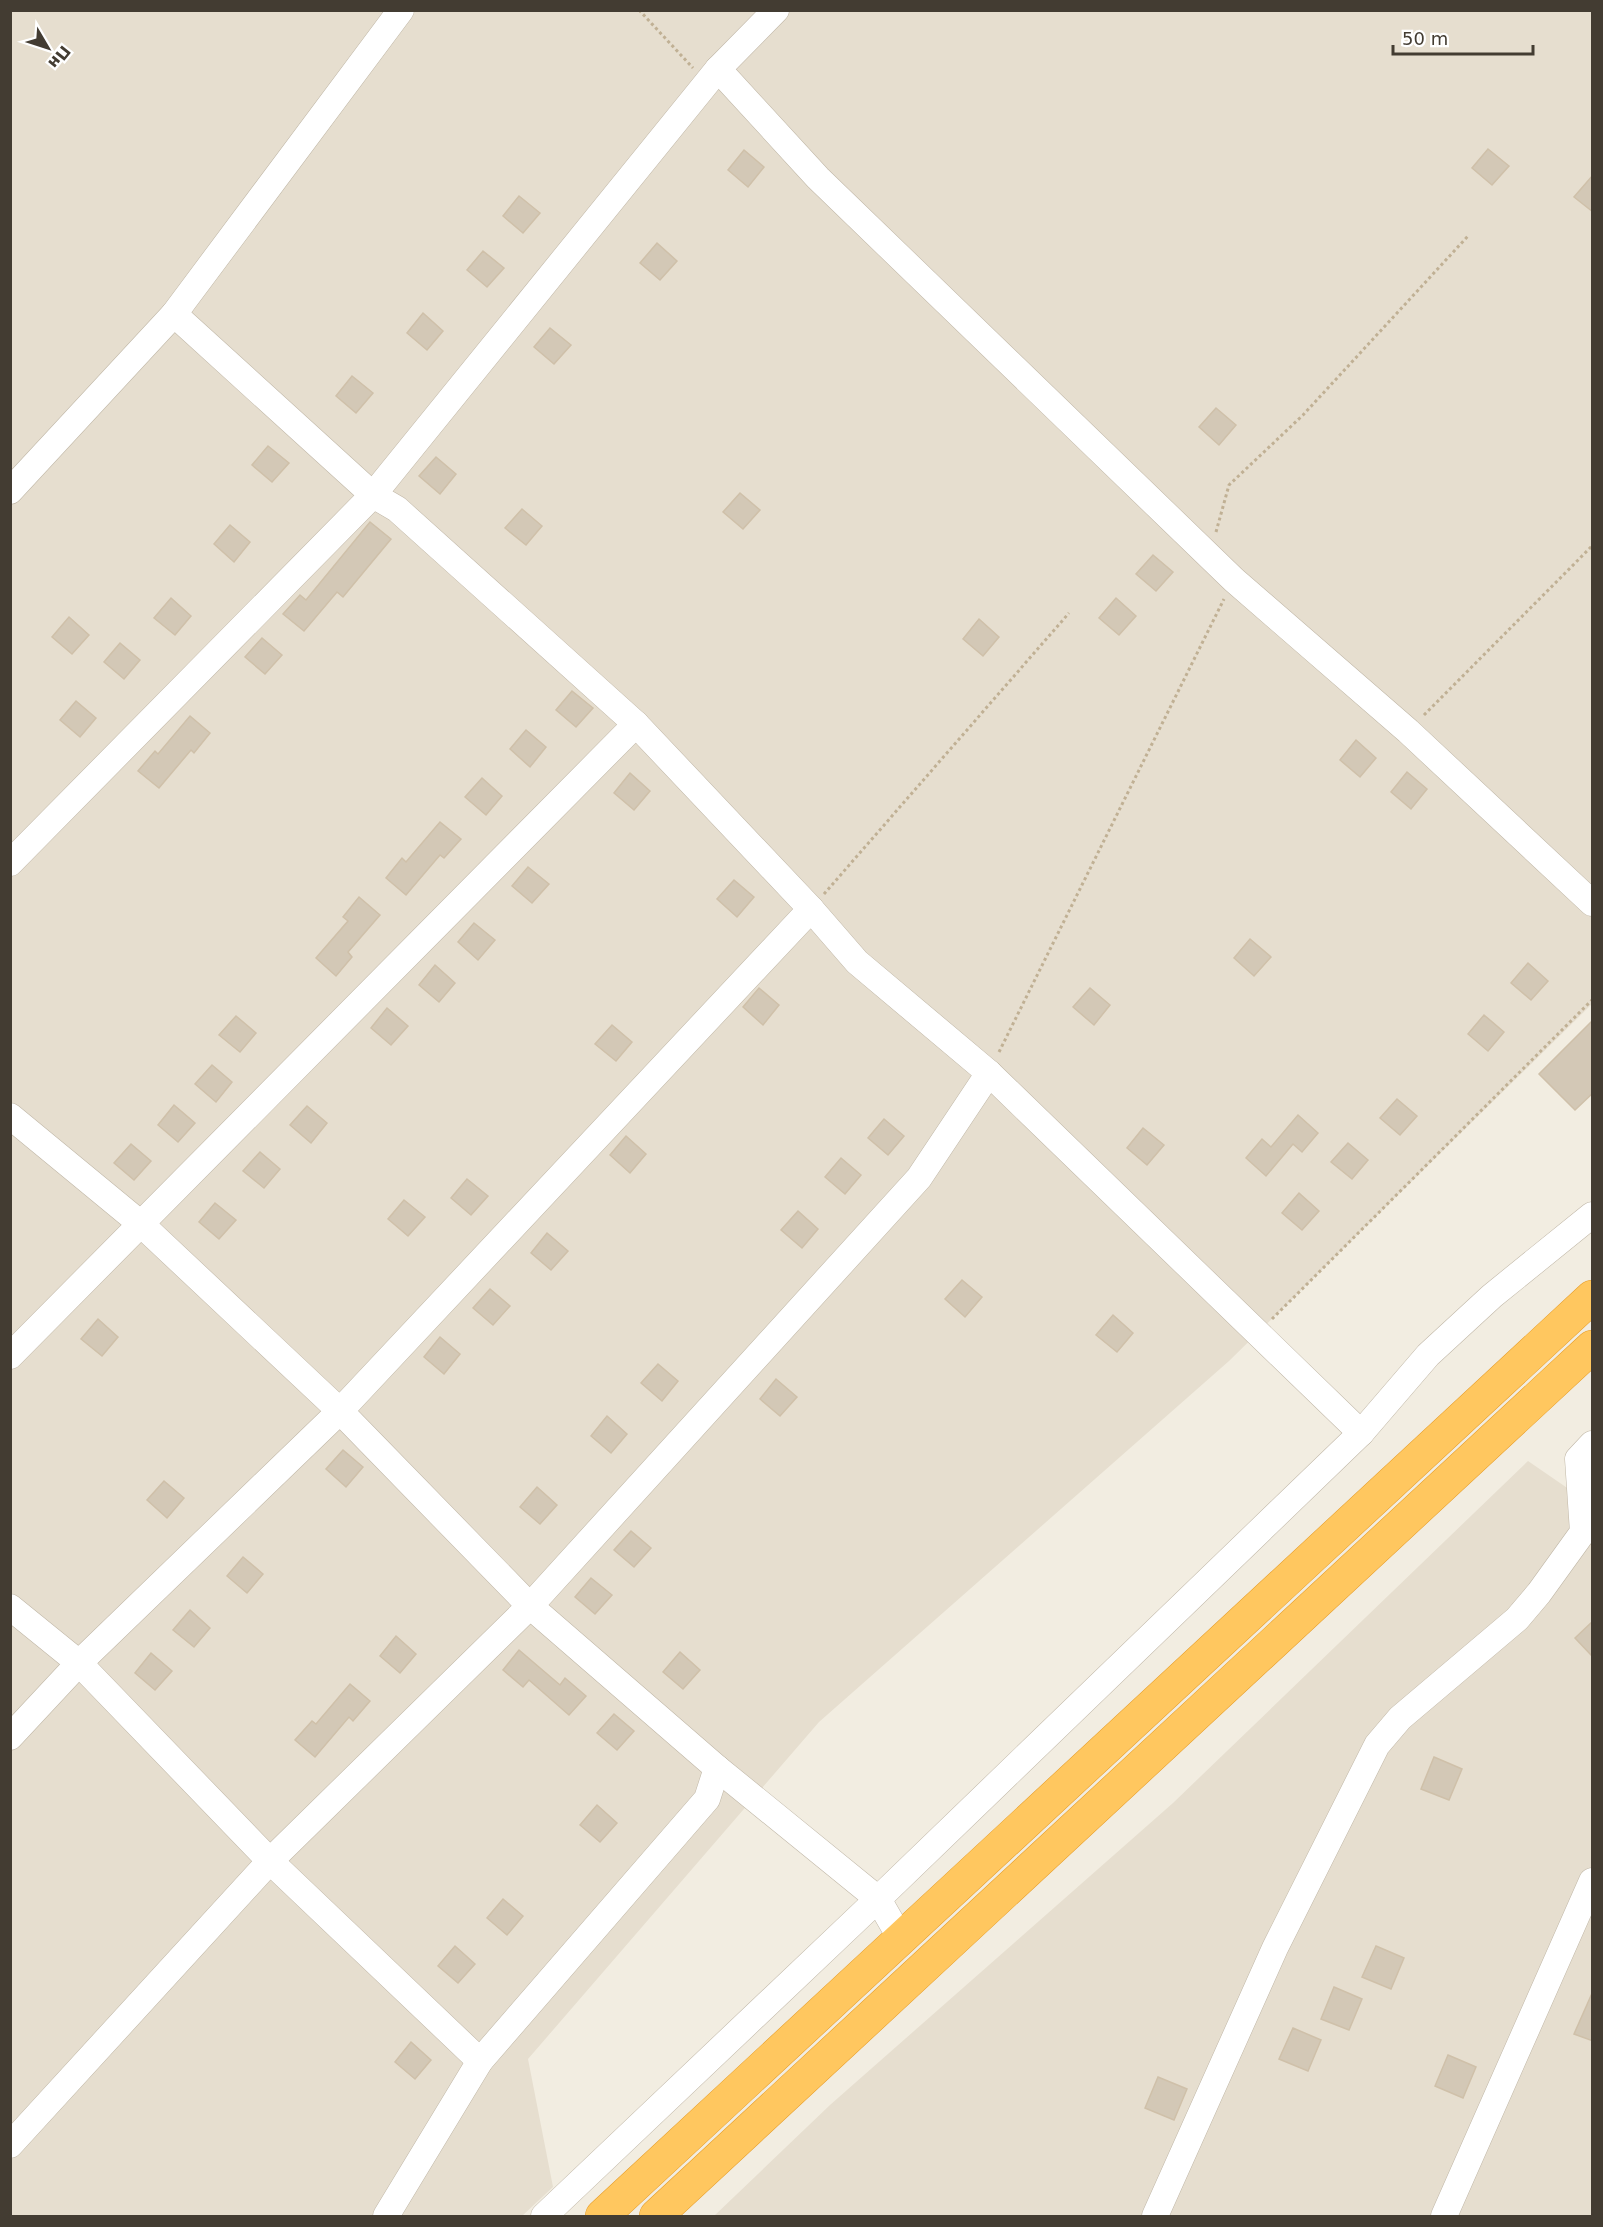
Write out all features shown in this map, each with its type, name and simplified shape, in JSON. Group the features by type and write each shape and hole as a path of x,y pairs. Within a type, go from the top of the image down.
{"highway":[{"path":"602,2217 1593,1297"},
{"path":"656,2217 1593,1347"}],"street":[{"path":"10,491 174,314 401,10"},
{"path":"10,863 373,495 712,76 776,10"},
{"path":"712,76 1234,580 1408,731 1593,903"},
{"path":"174,314 373,495 398,509 636,724 811,909 857,962 989,1073 1361,1433"},
{"path":"10,1356 636,724"},
{"path":"10,1737 79,1663 340,1411 811,909"},
{"path":"10,2145 270,1861 530,1606 919,1178 989,1073"},
{"path":"10,1116 141,1224 340,1411 530,1606 717,1768 878,1899 901,1939"},
{"path":"544,2217 878,1899 1361,1433 1428,1355 1492,1296 1593,1215"},
{"path":"1155,2217 1275,1948 1377,1745 1400,1718 1516,1619 1588,1534 1578,1459 1593,1444"},
{"path":"10,1607 79,1663 270,1861 480,2061"},
{"path":"386,2217 480,2061 707,1799 717,1768"},
{"path":"1444,2217 1593,1881"}],"path":[{"path":"639,10 712,76"},
{"path":"1219,542 1216,532 1229,485 1303,415 1468,236"},
{"path":"1408,731 1593,546"},
{"path":"989,1073 1234,580"},
{"path":"811,909 1070,613"},
{"path":"1257,1334 1593,1000"}],"shaded area":[{"path":"11,11 1592,11 1592,1004 1229,1361 819,1722 528,2059 553,2187 522,2216 11,2216"},
{"path":"1528,1461 1592,1505 1592,2216 714,2216 830,2105 1173,1803"}],"building":[{"path":"1488,149 1509,166 1492,185 1472,168"},
{"path":"744,150 764,167 748,187 728,170"},
{"path":"1593,175 1593,212 1574,197"},
{"path":"519,196 540,213 523,233 503,216"},
{"path":"657,243 677,261 660,280 640,263"},
{"path":"483,251 504,268 487,287 467,270"},
{"path":"423,313 443,331 427,350 407,333"},
{"path":"550,328 571,345 554,364 534,347"},
{"path":"352,376 373,393 356,413 336,396"},
{"path":"1216,408 1236,425 1219,445 1199,427"},
{"path":"268,446 289,463 272,482 252,465"},
{"path":"436,457 456,474 440,494 419,476"},
{"path":"740,493 760,510 743,529 723,512"},
{"path":"522,509 542,526 526,545 505,528"},
{"path":"370,522 391,539 343,597 337,592 304,631 283,614 300,595 306,600"},
{"path":"230,525 250,542 234,562 214,544"},
{"path":"1153,555 1173,572 1156,591 1136,574"},
{"path":"171,598 191,616 175,635 154,618"},
{"path":"1116,598 1136,616 1119,635 1099,618"},
{"path":"69,617 89,635 72,654 52,637"},
{"path":"979,619 999,637 983,656 963,639"},
{"path":"262,638 282,655 265,674 245,657"},
{"path":"120,643 140,660 124,679 104,662"},
{"path":"572,691 593,708 576,727 556,710"},
{"path":"76,701 96,718 80,737 60,720"},
{"path":"190,716 210,733 194,753 191,750 159,788 138,771 155,751 158,754"},
{"path":"526,730 546,747 530,767 510,749"},
{"path":"1356,740 1376,758 1360,777 1340,760"},
{"path":"1407,772 1427,789 1411,809 1391,792"},
{"path":"630,773 650,791 634,810 614,793"},
{"path":"482,778 502,796 486,815 465,797"},
{"path":"440,822 461,839 444,858 440,855 406,895 386,878 402,858 406,862"},
{"path":"528,867 549,884 532,903 512,886"},
{"path":"734,880 754,897 737,917 717,899"},
{"path":"359,897 380,915 348,952 352,957 336,976 316,958 348,921 343,917"},
{"path":"474,923 495,940 478,960 458,942"},
{"path":"1250,939 1271,957 1254,976 1234,958"},
{"path":"1528,963 1548,981 1531,1000 1511,983"},
{"path":"435,965 455,983 439,1002 419,985"},
{"path":"759,988 779,1005 763,1025 743,1007"},
{"path":"1090,988 1110,1005 1094,1025 1073,1007"},
{"path":"387,1008 408,1026 391,1045 371,1028"},
{"path":"1484,1015 1504,1032 1488,1051 1468,1034"},
{"path":"236,1016 256,1033 240,1052 219,1035"},
{"path":"1593,1020 1593,1093 1575,1110 1539,1074"},
{"path":"612,1025 632,1042 616,1061 595,1044"},
{"path":"212,1065 232,1082 216,1102 195,1084"},
{"path":"1397,1099 1417,1116 1400,1135 1380,1118"},
{"path":"174,1105 195,1123 178,1142 158,1125"},
{"path":"307,1106 327,1123 311,1143 290,1125"},
{"path":"1298,1115 1318,1133 1302,1152 1293,1144 1266,1176 1246,1158 1262,1139 1271,1147"},
{"path":"884,1119 904,1136 888,1155 868,1138"},
{"path":"1143,1128 1164,1145 1147,1165 1127,1148"},
{"path":"626,1136 646,1154 630,1173 610,1155"},
{"path":"1348,1143 1368,1160 1352,1179 1331,1162"},
{"path":"131,1144 151,1161 134,1180 114,1163"},
{"path":"260,1152 280,1169 264,1188 243,1171"},
{"path":"841,1158 861,1175 845,1194 825,1177"},
{"path":"467,1179 488,1196 471,1215 451,1198"},
{"path":"1299,1193 1319,1211 1302,1230 1282,1213"},
{"path":"404,1200 425,1217 408,1236 388,1219"},
{"path":"215,1203 236,1220 219,1239 199,1222"},
{"path":"798,1211 818,1229 802,1248 781,1230"},
{"path":"547,1233 568,1251 551,1270 531,1253"},
{"path":"962,1280 982,1297 965,1317 945,1299"},
{"path":"490,1289 510,1306 493,1325 473,1308"},
{"path":"1113,1315 1133,1333 1117,1352 1096,1335"},
{"path":"98,1319 118,1337 102,1356 81,1339"},
{"path":"440,1337 460,1354 444,1374 424,1357"},
{"path":"658,1364 678,1381 662,1401 641,1383"},
{"path":"776,1379 797,1397 780,1416 760,1399"},
{"path":"607,1416 627,1434 611,1453 591,1436"},
{"path":"343,1450 363,1467 346,1487 326,1469"},
{"path":"164,1481 184,1498 167,1518 147,1500"},
{"path":"537,1487 557,1505 540,1524 520,1507"},
{"path":"631,1531 651,1548 634,1567 614,1550"},
{"path":"243,1557 263,1574 247,1593 227,1576"},
{"path":"591,1578 612,1595 595,1614 575,1597"},
{"path":"190,1610 210,1628 194,1647 173,1630"},
{"path":"1593,1621 1593,1657 1575,1638"},
{"path":"396,1636 416,1654 400,1673 380,1656"},
{"path":"519,1650 560,1685 565,1678 586,1696 569,1715 529,1680 523,1687 503,1670"},
{"path":"680,1652 700,1670 683,1689 663,1672"},
{"path":"151,1653 172,1671 155,1690 135,1673"},
{"path":"350,1684 370,1701 353,1721 349,1717 315,1757 295,1740 312,1721 316,1724"},
{"path":"614,1714 634,1731 617,1750 597,1733"},
{"path":"1434,1757 1462,1769 1449,1800 1421,1789"},
{"path":"597,1805 617,1823 600,1842 580,1825"},
{"path":"503,1899 523,1916 507,1935 487,1918"},
{"path":"455,1946 475,1964 458,1983 438,1966"},
{"path":"1376,1946 1404,1958 1391,1989 1362,1977"},
{"path":"1334,1987 1362,1999 1349,2030 1321,2019"},
{"path":"1593,1991 1593,2041 1574,2034"},
{"path":"1293,2028 1321,2040 1308,2071 1279,2059"},
{"path":"411,2042 431,2060 415,2079 395,2062"},
{"path":"1448,2055 1476,2067 1463,2098 1435,2086"},
{"path":"1158,2077 1187,2089 1174,2120 1145,2108"}]}
